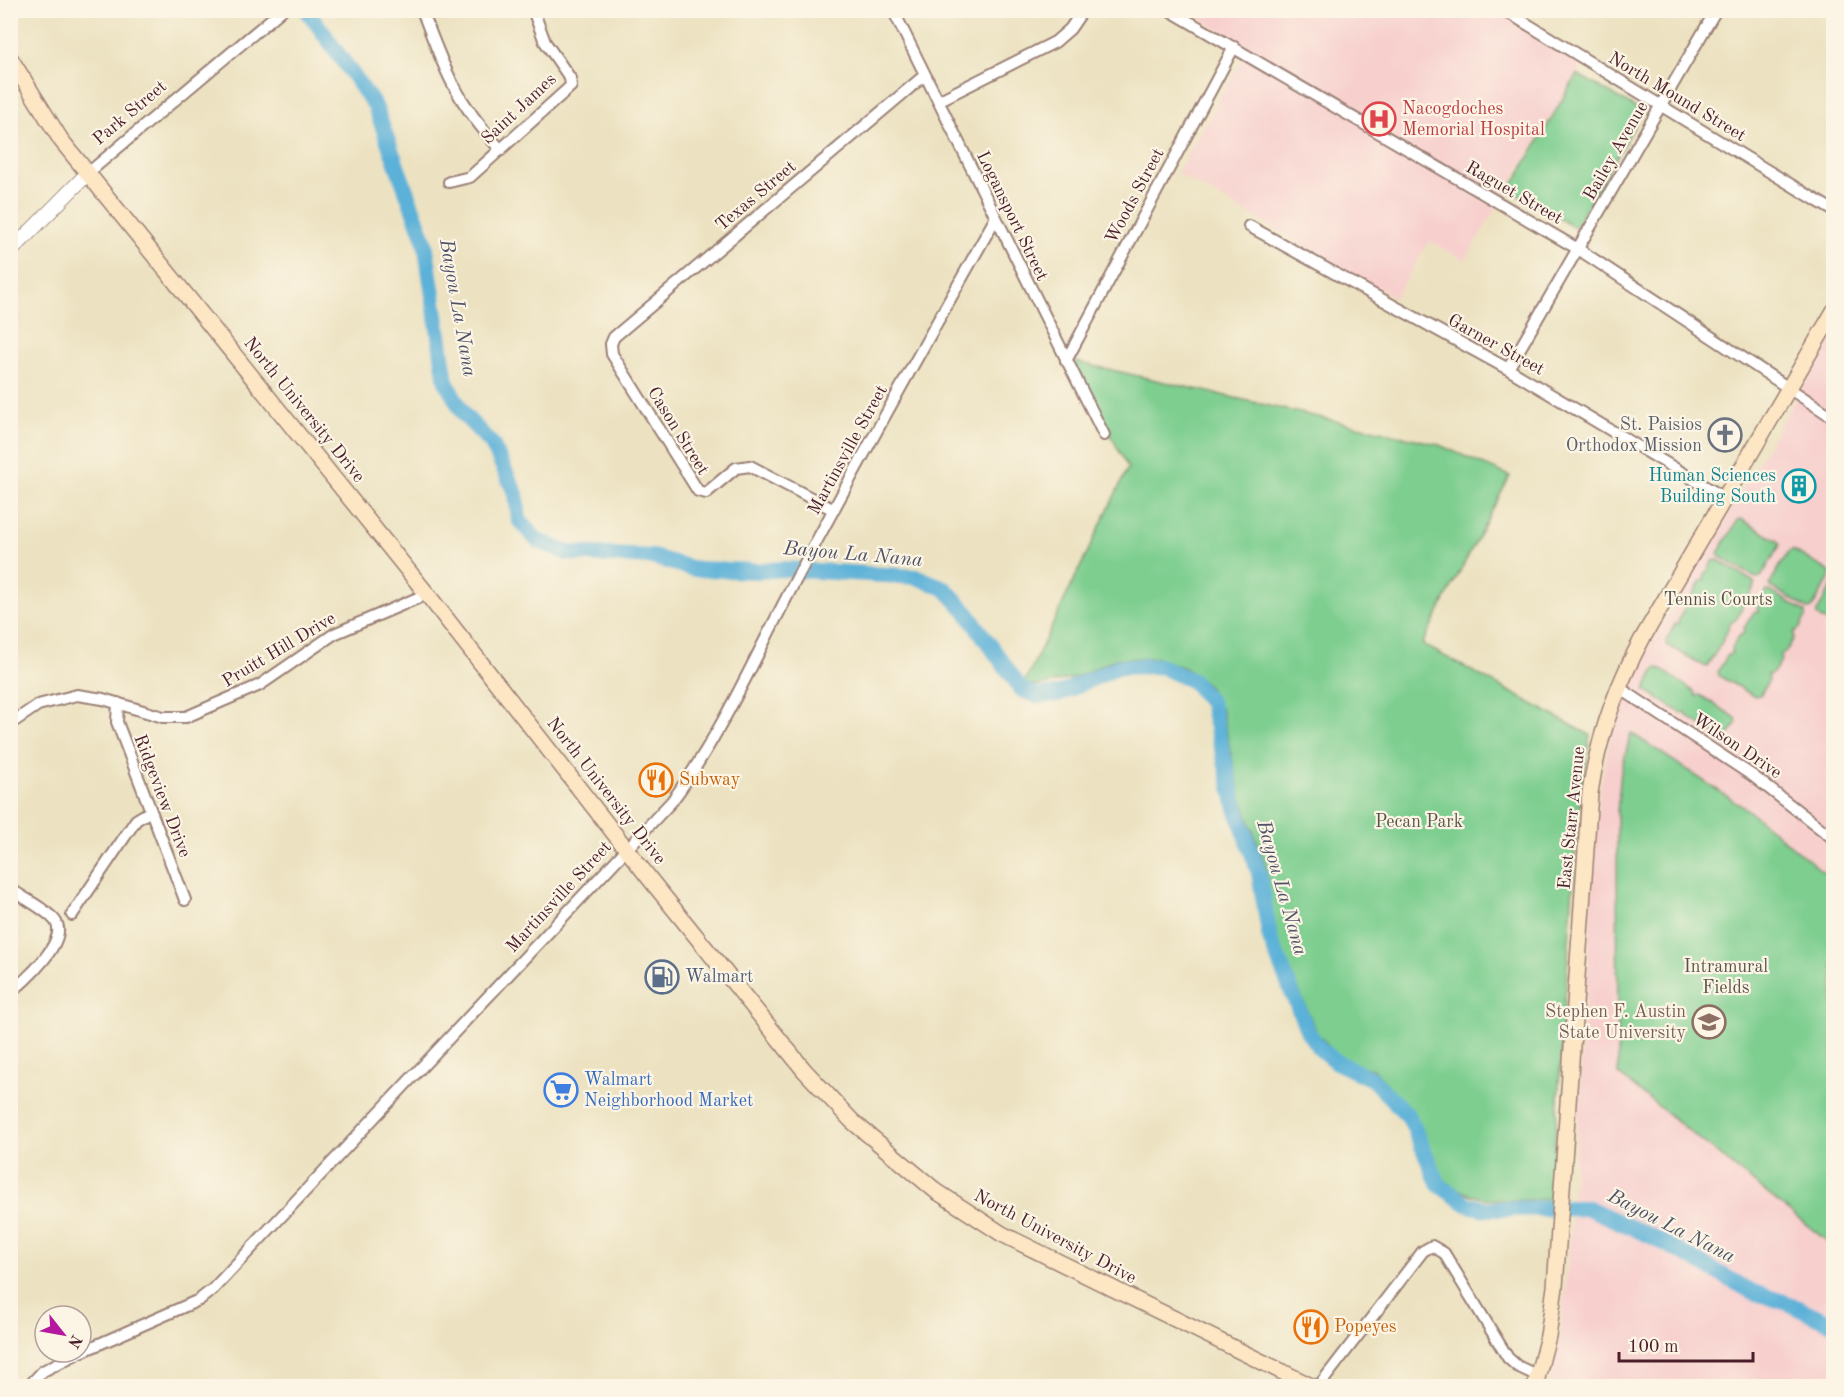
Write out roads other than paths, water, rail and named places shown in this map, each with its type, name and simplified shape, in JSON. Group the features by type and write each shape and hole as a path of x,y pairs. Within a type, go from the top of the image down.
{"main road":[{"name":"North University Drive","path":"10,58 61,140 427,594 804,1070 852,1121 911,1172 981,1222 1029,1249 1311,1386"},
{"name":"East Starr Avenue","path":"1537,1381 1550,1326 1560,1246 1590,793 1600,737 1618,687 1640,642 1833,311"}],"street":[{"name":"Park Street","path":"10,252 88,173 282,10"},
{"path":"422,10 443,67 462,104 501,150"},
{"name":"Saint James","path":"449,182 470,177 571,86 570,78 545,42 533,10"},
{"name":"Logansport Street","path":"893,10 1104,435"},
{"path":"938,101 1055,42 1070,29 1083,10"},
{"name":"Raguet Street","path":"1169,10 1578,249 1786,390 1833,418"},
{"path":"1188,21 1194,10"},
{"name":"North Mound Street","path":"1504,10 1660,107 1833,210"},
{"name":"Bailey Avenue","path":"1508,369 1716,10"},
{"name":"Woods Street","path":"1066,361 1234,47"},
{"name":"Texas Street","path":"611,344 617,335 925,75"},
{"name":"Martinsville Street","path":"93,1347 185,1307 213,1289 672,801 695,770 813,547 995,219"},
{"name":"Garner Street","path":"1249,226 1508,369 1723,497"},
{"name":"Cason Street","path":"611,344 612,354 698,491 706,493 736,468 750,465 834,510"},
{"name":"Pruitt Hill Drive","path":"10,724 33,708 62,698 92,696 163,717 186,717 260,685 334,634 427,594"},
{"name":"Wilson Drive","path":"1618,687 1753,776 1833,839"},
{"name":"Ridgeview Drive","path":"118,703 117,723 184,900"},
{"path":"72,915 136,820 149,812"},
{"path":"10,889 53,918 58,931 57,940 41,962 10,992"},
{"path":"1319,1386 1423,1251 1432,1246 1444,1253 1508,1358 1537,1381"},
{"name":"Martinsville Street","path":"29,1386 43,1371 57,1364"}],"waterway":[{"name":"Bayou La Nana","path":"307,10 375,106 425,242 446,382 464,415 492,444 516,494 519,520 538,541 568,553 653,557 694,569 759,571 783,569 917,577 944,588 964,609 1022,690 1038,696 1059,694 1118,667 1160,666 1193,681 1211,703 1236,808 1259,873 1270,939 1308,1032 1319,1048 1336,1062 1372,1079 1409,1117 1439,1185 1468,1205 1486,1209 1588,1208 1655,1238 1753,1292 1787,1303 1834,1324"}],"place":[{"name":"Nacogdoches Memorial Hospital","path":"1379,119"},
{"name":"St. Paisios Orthodox Mission","path":"1725,435"},
{"name":"Human Sciences Building South","path":"1799,486"},
{"name":"Subway","path":"656,780"},
{"name":"Walmart","path":"662,977"},
{"name":"Stephen F. Austin State University","path":"1709,1022"},
{"name":"Walmart Neighborhood Market","path":"561,1090"},
{"name":"Popeyes","path":"1311,1327"}],"park label":[{"name":"Tennis Courts","path":"1718,600"},
{"name":"Pecan Park","path":"1419,822"},
{"name":"Intramural Fields","path":"1726,977"}]}
